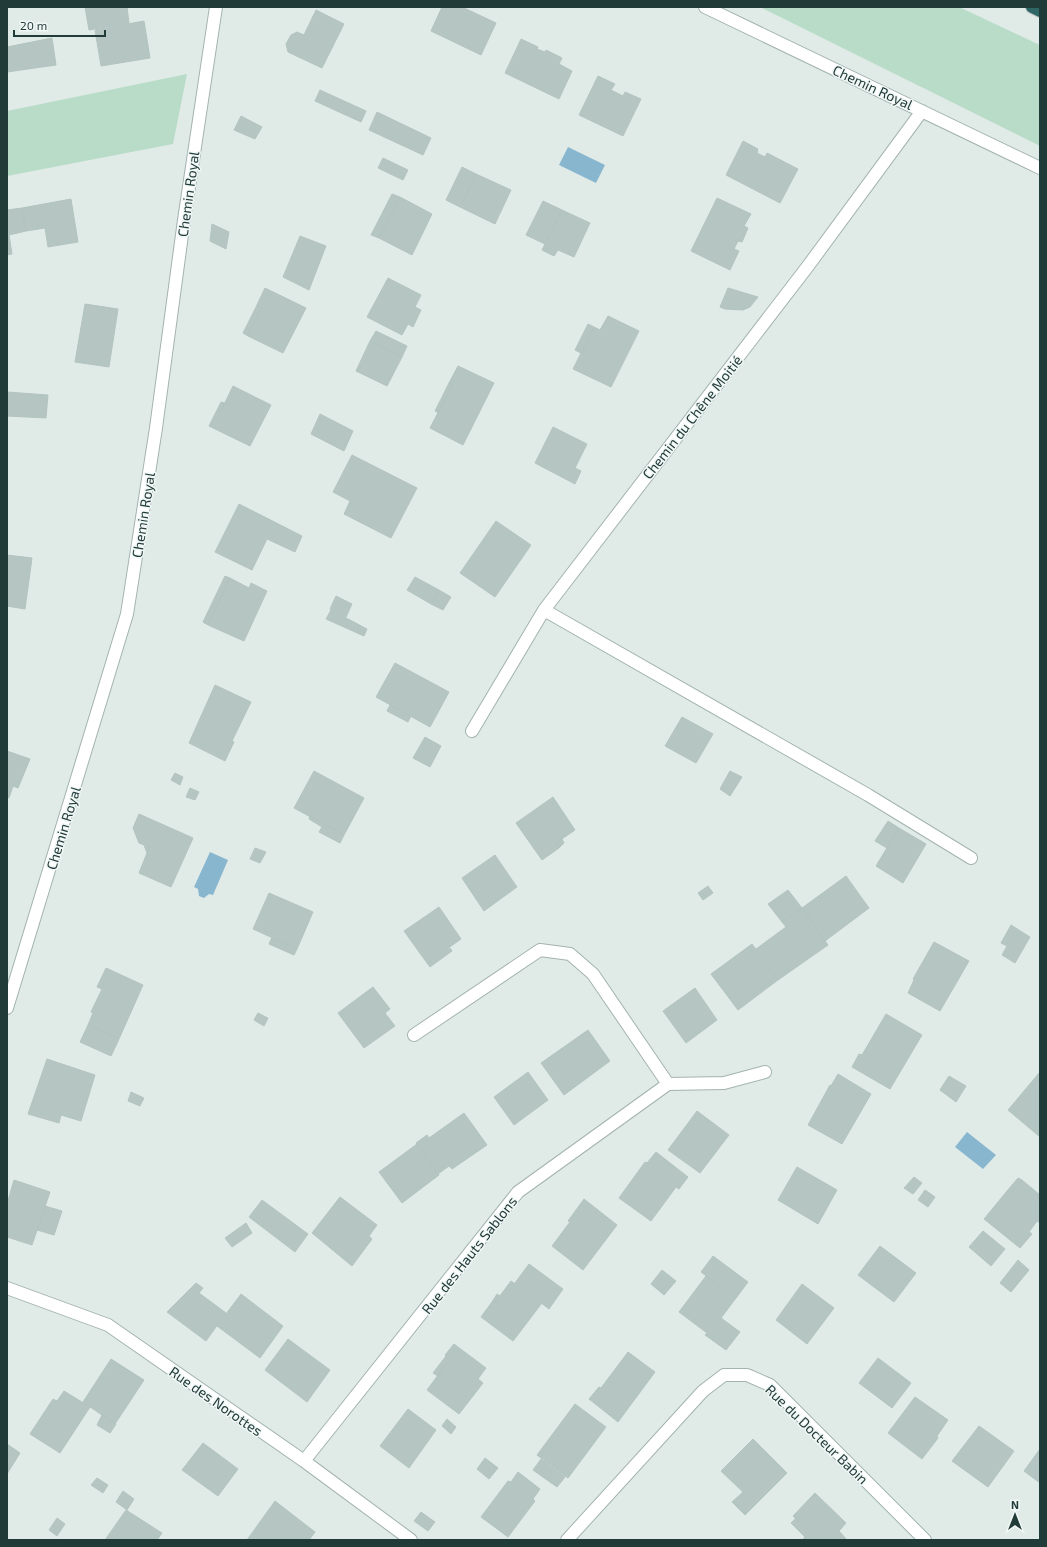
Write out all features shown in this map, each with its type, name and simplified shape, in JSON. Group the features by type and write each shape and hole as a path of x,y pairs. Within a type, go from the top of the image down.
{"highway":[{"path":"1032,7 1040,11"}],"street":[{"name":"Chemin Royal","path":"7,1008 127,614 156,428 184,220 216,7"},
{"name":"Chemin Royal","path":"705,7 1040,168"},
{"name":"Chemin du Chêne Moitié","path":"472,731 544,610 808,266 922,110"},
{"path":"544,610 861,791 971,858"},
{"path":"414,1035 540,950 570,954 592,974 668,1084 724,1083 765,1072"},
{"name":"Rue des Hauts Sablons","path":"304,1462 518,1192 668,1084"},
{"name":"Rue des Norottes","path":"7,1288 108,1325 304,1462 411,1540"},
{"name":"Rue du Docteur Babin","path":"567,1540 703,1391 724,1375 747,1375 770,1385 925,1540"}],"green space":[{"path":"760,7 959,7 1040,45 1040,146"},
{"path":"187,74 173,144 7,176 7,111"}],"water":[{"path":"568,147 605,165 596,183 559,165"},
{"path":"210,852 228,860 213,895 209,894 204,898 199,896 198,889 194,887"},
{"path":"967,1132 996,1155 983,1169 955,1147"}],"building":[{"path":"85,7 127,7 129,23 89,30"},
{"path":"442,7 462,7 496,23 481,55 431,31"},
{"path":"316,10 344,24 322,68 288,52 286,44 291,35 297,32 304,35"},
{"path":"144,21 150,58 101,66 95,30"},
{"path":"52,38 56,65 7,72 7,47"},
{"path":"521,39 538,47 537,49 545,52 546,50 562,58 559,64 572,71 559,99 505,73"},
{"path":"598,76 615,84 611,90 623,96 625,92 641,99 623,136 579,115"},
{"path":"320,90 366,111 361,122 315,101"},
{"path":"377,112 431,138 423,155 369,130"},
{"path":"241,116 262,127 255,139 234,130"},
{"path":"743,141 758,149 757,153 765,157 767,153 798,169 780,203 726,175"},
{"path":"383,158 408,170 403,180 378,168"},
{"path":"462,167 476,174 460,207 446,200"},
{"path":"476,174 511,190 495,224 460,207"},
{"path":"392,194 400,197 379,238 371,235"},
{"path":"400,197 432,214 412,255 379,238"},
{"path":"717,198 751,214 744,226 748,228 742,242 738,241 734,249 739,251 730,270 691,251"},
{"path":"71,199 78,242 48,247 45,228 26,231 22,208"},
{"path":"543,201 562,210 545,244 526,235"},
{"path":"22,208 26,231 9,235 12,254 7,255 7,210"},
{"path":"562,210 590,223 574,257 558,250 554,256 542,250"},
{"path":"212,224 229,232 226,249 210,241"},
{"path":"300,236 326,246 309,290 283,277"},
{"path":"388,278 421,295 415,307 421,310 413,327 408,324 402,335 367,317"},
{"path":"265,288 306,308 283,353 248,336 262,308 257,305"},
{"path":"728,288 758,297 750,307 743,310 725,309 720,307"},
{"path":"85,304 118,309 109,367 75,362"},
{"path":"257,305 262,308 248,336 243,333"},
{"path":"608,316 639,331 611,387 573,369 594,327 600,330"},
{"path":"588,324 594,327 581,353 575,350"},
{"path":"376,331 407,346 402,357 370,341"},
{"path":"370,341 402,357 387,386 356,371"},
{"path":"458,366 494,383 463,445 430,428 453,384 449,383"},
{"path":"449,383 453,384 439,413 435,411"},
{"path":"233,386 271,405 250,446 209,426 217,410 221,411"},
{"path":"7,392 48,395 46,418 7,416"},
{"path":"221,402 225,403 221,411 217,410"},
{"path":"320,414 353,431 344,451 311,434"},
{"path":"553,427 587,444 575,468 581,471 575,484 535,463"},
{"path":"352,455 417,488 391,538 344,514 350,501 333,492"},
{"path":"239,504 302,536 295,552 267,539 252,570 215,552"},
{"path":"496,521 531,545 495,597 460,573"},
{"path":"7,555 32,558 25,609 7,606"},
{"path":"225,576 230,578 208,625 203,622"},
{"path":"415,577 439,590 431,604 407,590"},
{"path":"230,578 249,588 251,583 267,591 244,641 208,625"},
{"path":"439,590 451,597 443,610 431,604"},
{"path":"336,596 352,604 346,617 330,609"},
{"path":"331,610 367,629 364,636 326,619"},
{"path":"395,663 449,692 430,727 376,697"},
{"path":"215,685 251,702 232,741 234,742 225,761 189,743"},
{"path":"390,705 411,716 408,722 387,711"},
{"path":"682,717 713,734 696,763 665,746"},
{"path":"425,737 441,746 430,767 413,758"},
{"path":"7,751 30,759 18,788 13,786 9,798 7,797"},
{"path":"314,771 364,798 344,835 294,808"},
{"path":"730,771 742,777 730,796 720,789"},
{"path":"175,773 183,777 180,785 171,780"},
{"path":"190,788 199,792 195,800 186,797"},
{"path":"553,797 575,830 556,843 559,848 542,860 516,823"},
{"path":"139,814 193,838 171,887 139,873 147,853 144,845 139,843 133,828"},
{"path":"310,816 344,835 340,843 319,832 322,827 309,819"},
{"path":"888,821 899,828 887,848 875,841"},
{"path":"899,828 926,844 903,883 876,866"},
{"path":"562,839 564,843 559,848 556,843"},
{"path":"255,848 266,852 260,863 250,859"},
{"path":"495,855 517,887 484,911 462,878"},
{"path":"846,876 869,908 825,941 802,908"},
{"path":"708,886 713,893 703,900 698,893"},
{"path":"788,890 802,908 782,922 768,904"},
{"path":"269,893 313,912 297,949 253,929"},
{"path":"439,907 461,939 427,963 404,931"},
{"path":"802,908 828,945 778,980 756,949 786,927 782,922"},
{"path":"1011,925 1030,937 1015,963 1002,955 1007,946 1001,943"},
{"path":"272,937 297,949 294,955 269,944"},
{"path":"934,942 969,961 940,1011 908,993 914,980 913,979"},
{"path":"752,944 776,977 752,995 754,998 738,1010 711,974"},
{"path":"450,948 452,951 430,967 427,963"},
{"path":"106,968 143,985 119,1039 88,1025 93,1013 91,1012 102,989 97,987"},
{"path":"776,977 778,980 754,998 752,995"},
{"path":"373,987 390,1009 385,1013 395,1026 364,1048 338,1013"},
{"path":"695,988 717,1020 686,1043 663,1011"},
{"path":"258,1013 268,1018 264,1026 254,1020"},
{"path":"886,1014 922,1035 890,1089 852,1067 859,1054 862,1055"},
{"path":"88,1025 119,1039 111,1056 80,1042"},
{"path":"588,1030 610,1061 564,1095 541,1063"},
{"path":"47,1059 95,1075 81,1121 61,1115 59,1123 28,1114"},
{"path":"528,1072 548,1100 514,1125 494,1097"},
{"path":"1040,1072 1040,1137 1008,1110"},
{"path":"838,1074 871,1094 842,1144 808,1125 830,1085 831,1086"},
{"path":"949,1076 966,1086 956,1102 940,1090"},
{"path":"131,1092 144,1098 140,1106 128,1101"},
{"path":"697,1111 729,1135 700,1173 668,1150"},
{"path":"464,1113 487,1145 452,1169 449,1166 438,1174 416,1143 427,1135 429,1138"},
{"path":"417,1144 439,1175 402,1203 379,1172"},
{"path":"656,1152 688,1177 679,1189 676,1187 651,1221 619,1198 645,1162 647,1163"},
{"path":"797,1167 837,1190 818,1224 778,1200"},
{"path":"914,1177 922,1183 913,1194 904,1188"},
{"path":"1018,1178 1022,1180 1010,1194 1007,1191"},
{"path":"14,1180 50,1192 32,1245 7,1237 7,1204"},
{"path":"1022,1180 1040,1195 1040,1223 1037,1221 1029,1232 1032,1234 1020,1248 984,1219 1007,1191 1010,1194"},
{"path":"925,1190 935,1197 928,1207 918,1200"},
{"path":"340,1197 377,1225 369,1236 372,1239 352,1266 312,1233"},
{"path":"584,1199 617,1225 583,1270 552,1246 570,1222 568,1221"},
{"path":"262,1200 308,1234 295,1252 249,1217"},
{"path":"45,1206 62,1211 54,1235 37,1230"},
{"path":"246,1223 252,1233 232,1247 225,1238"},
{"path":"983,1231 1005,1249 991,1266 969,1247"},
{"path":"880,1246 916,1273 894,1302 858,1275"},
{"path":"713,1256 748,1282 736,1298 701,1272"},
{"path":"1018,1260 1029,1270 1011,1292 1000,1283"},
{"path":"529,1264 563,1289 549,1309 515,1283"},
{"path":"662,1270 676,1281 664,1295 651,1284"},
{"path":"706,1276 736,1298 721,1318 740,1332 726,1350 705,1335 707,1333 679,1312"},
{"path":"511,1281 542,1303 513,1341 481,1317 492,1302 494,1304"},
{"path":"196,1283 203,1288 199,1293 226,1313 206,1341 167,1312"},
{"path":"802,1284 834,1308 807,1344 776,1320"},
{"path":"241,1294 283,1326 260,1358 217,1326"},
{"path":"497,1294 500,1296 494,1304 492,1302"},
{"path":"288,1339 330,1370 307,1402 265,1370"},
{"path":"454,1344 486,1368 478,1379 483,1383 459,1414 427,1390 450,1359 445,1355"},
{"path":"628,1352 655,1372 618,1422 589,1399 599,1387 601,1388"},
{"path":"446,1356 450,1359 438,1376 433,1373"},
{"path":"878,1358 911,1383 892,1408 859,1383"},
{"path":"111,1359 144,1380 115,1424 83,1402"},
{"path":"64,1391 90,1407 60,1453 30,1434 53,1399 57,1401"},
{"path":"915,1397 948,1420 937,1436 938,1438 922,1459 888,1433"},
{"path":"575,1404 606,1427 568,1478 537,1455"},
{"path":"408,1409 436,1430 409,1468 380,1446"},
{"path":"102,1415 116,1424 110,1433 97,1425"},
{"path":"447,1419 456,1427 451,1434 442,1426"},
{"path":"979,1426 1014,1451 988,1487 952,1461"},
{"path":"753,1439 787,1473 745,1515 732,1502 743,1492 721,1471"},
{"path":"203,1443 238,1469 218,1496 182,1470"},
{"path":"7,1444 20,1453 7,1474"},
{"path":"1040,1449 1040,1483 1024,1471"},
{"path":"485,1458 498,1468 489,1479 477,1469"},
{"path":"541,1459 565,1477 557,1487 533,1470"},
{"path":"518,1472 540,1489 533,1499 535,1501 508,1537 481,1517 508,1481 511,1482"},
{"path":"97,1478 108,1485 103,1493 91,1485"},
{"path":"123,1491 134,1499 127,1510 116,1502"},
{"path":"815,1493 846,1523 839,1531 847,1540 802,1540 810,1532 793,1516"},
{"path":"275,1501 315,1532 309,1540 247,1540"},
{"path":"126,1510 162,1533 157,1540 105,1540"},
{"path":"421,1512 435,1522 428,1531 414,1521"},
{"path":"57,1518 65,1524 57,1536 49,1530"},
{"path":"796,1518 810,1532 805,1537 791,1523"}]}
